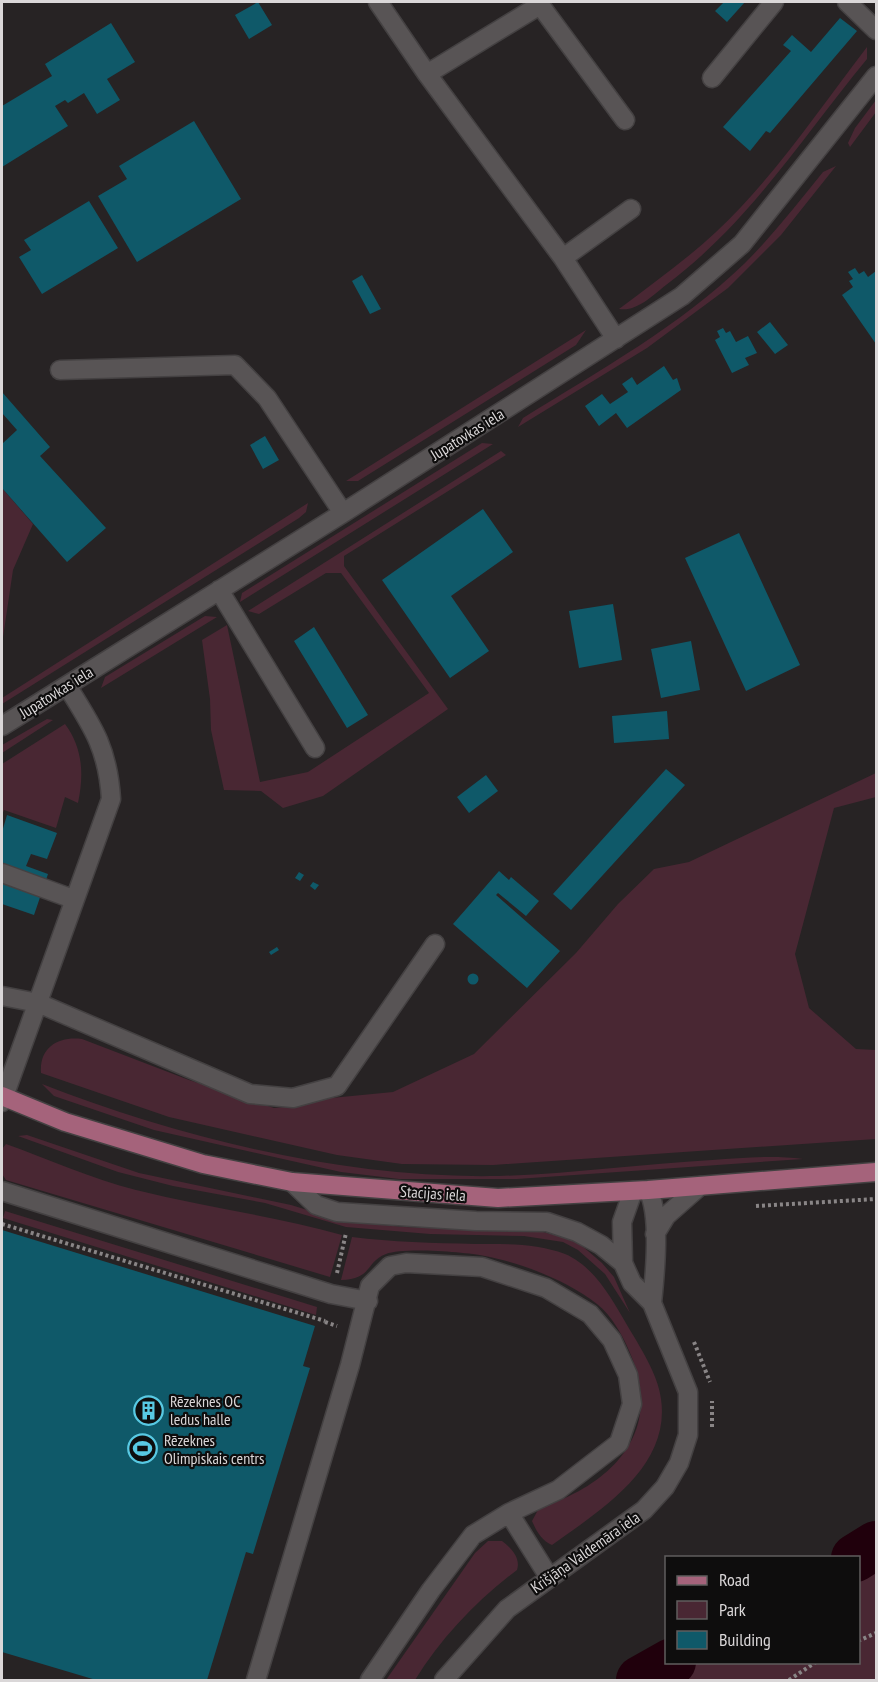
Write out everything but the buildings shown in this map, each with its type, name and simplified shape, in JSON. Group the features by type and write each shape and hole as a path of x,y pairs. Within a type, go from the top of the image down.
{"main road":[{"name":"Stacijas iela","path":"2,1098 65,1122 203,1164 292,1182 498,1198 700,1186 876,1172"}],"street":[{"path":"378,2 427,74 563,258 616,339"},
{"path":"712,78 774,2"},
{"path":"847,2 876,30"},
{"path":"427,74 540,5 625,120"},
{"name":"Jupatovkas iela","path":"2,726 343,513 682,296 742,244 876,76"},
{"path":"563,258 631,209"},
{"path":"60,370 235,365 273,407 343,513"},
{"path":"219,590 315,748"},
{"path":"2,1098 111,799 109,768 101,742 67,686"},
{"path":"2,873 73,899"},
{"path":"2,996 38,1003 250,1094 293,1098 337,1086 435,944"},
{"path":"292,1182 316,1205 338,1212 465,1220 547,1222 577,1232 601,1245 623,1263"},
{"path":"655,1234 666,1216 700,1186"},
{"path":"641,1190 654,1207 655,1234 651,1303 632,1283 623,1263 622,1222 641,1190"},
{"path":"2,1191 331,1294 368,1301"},
{"path":"256,1680 368,1301 370,1286 390,1266 406,1263 482,1267 555,1293 590,1314 612,1340 628,1375 632,1404 620,1443 558,1490 509,1513 473,1535 431,1590 370,1680"},
{"name":"Krišjāņa Valdemāra iela","path":"444,1680 507,1609 644,1510 665,1487 680,1464 688,1435 688,1392 651,1303"},
{"path":"509,1513 549,1577"}],"path":[{"path":"752,1206 876,1199"},
{"path":"2,1224 325,1322 327,1313"},
{"path":"336,1276 344,1244"},
{"path":"860,1640 876,1633"},
{"path":"789,1680 813,1664"}],"green space":[{"path":"867,47 867,59 773,178 724,234 650,298 632,308 619,309 669,272 737,211 795,142"},
{"path":"876,100 876,112 850,147 848,143 855,128"},
{"path":"836,166 781,235 728,288 647,348 518,427 523,418 638,346 720,286 745,263 785,219 823,172"},
{"path":"586,330 576,345 358,481 346,481"},
{"path":"482,443 493,444 240,602 242,593"},
{"path":"501,451 506,455 344,556 344,566 448,709 323,796 283,808 261,791 224,790 211,730 210,699 202,640 227,625 260,782 308,772 429,693 341,573 326,573 259,614 248,611"},
{"path":"2,488 33,524 13,570 2,644"},
{"path":"308,503 306,512 299,518 2,704 2,698"},
{"path":"205,616 217,617 101,688 105,677"},
{"path":"47,719 53,720 2,753 2,745"},
{"path":"65,724 79,752 81,782 78,803 65,797 56,828 4,810 2,815 2,764"},
{"path":"876,773 876,797 834,808 795,954 809,1008 856,1049 876,1050 876,1139 493,1165 402,1164 337,1155 169,1117 41,1073 43,1056 52,1045 66,1039 82,1039 189,1080 274,1108 303,1105 321,1099 393,1092 474,1054 576,953 618,904 654,869 689,862"},
{"path":"42,1084 96,1104 208,1138 266,1152 383,1171 498,1176 746,1158 803,1159 517,1179 399,1179 341,1172 154,1130 54,1096"},
{"path":"27,1135 139,1173 291,1205 343,1221 404,1227 543,1232 566,1238 581,1245 614,1277 630,1313 605,1274 578,1250 563,1242 524,1236 430,1234 346,1227 265,1203 173,1186 118,1172 18,1136"},
{"path":"6,1144 87,1175 136,1190 291,1222 342,1235 330,1277 6,1180 2,1174 2,1149"},
{"path":"5,1211 317,1307 316,1315 3,1218"},
{"path":"352,1237 413,1242 532,1246 565,1254 585,1266 615,1305 648,1361 661,1399 661,1424 655,1446 643,1467 628,1485 590,1518 552,1545 540,1535 532,1521 539,1508 589,1485 609,1470 625,1452 636,1431 641,1408 639,1382 624,1340 612,1320 597,1304 559,1281 529,1268 499,1259 464,1253 394,1252 379,1257 359,1277 341,1280"},
{"path":"876,1538 876,1680 646,1680 674,1664 860,1664 860,1556 847,1556"},
{"path":"488,1541 502,1541 509,1547 518,1561 517,1570 461,1621 436,1649 415,1680 386,1680 475,1553"}],"waterway":[{"path":"858,1556 876,1545"},
{"path":"640,1680 668,1664"}],"place":[{"name":"Rēzeknes OC ledus halle","path":"149,1410"},
{"name":"Rēzeknes Olimpiskais centrs","path":"143,1449"}]}
